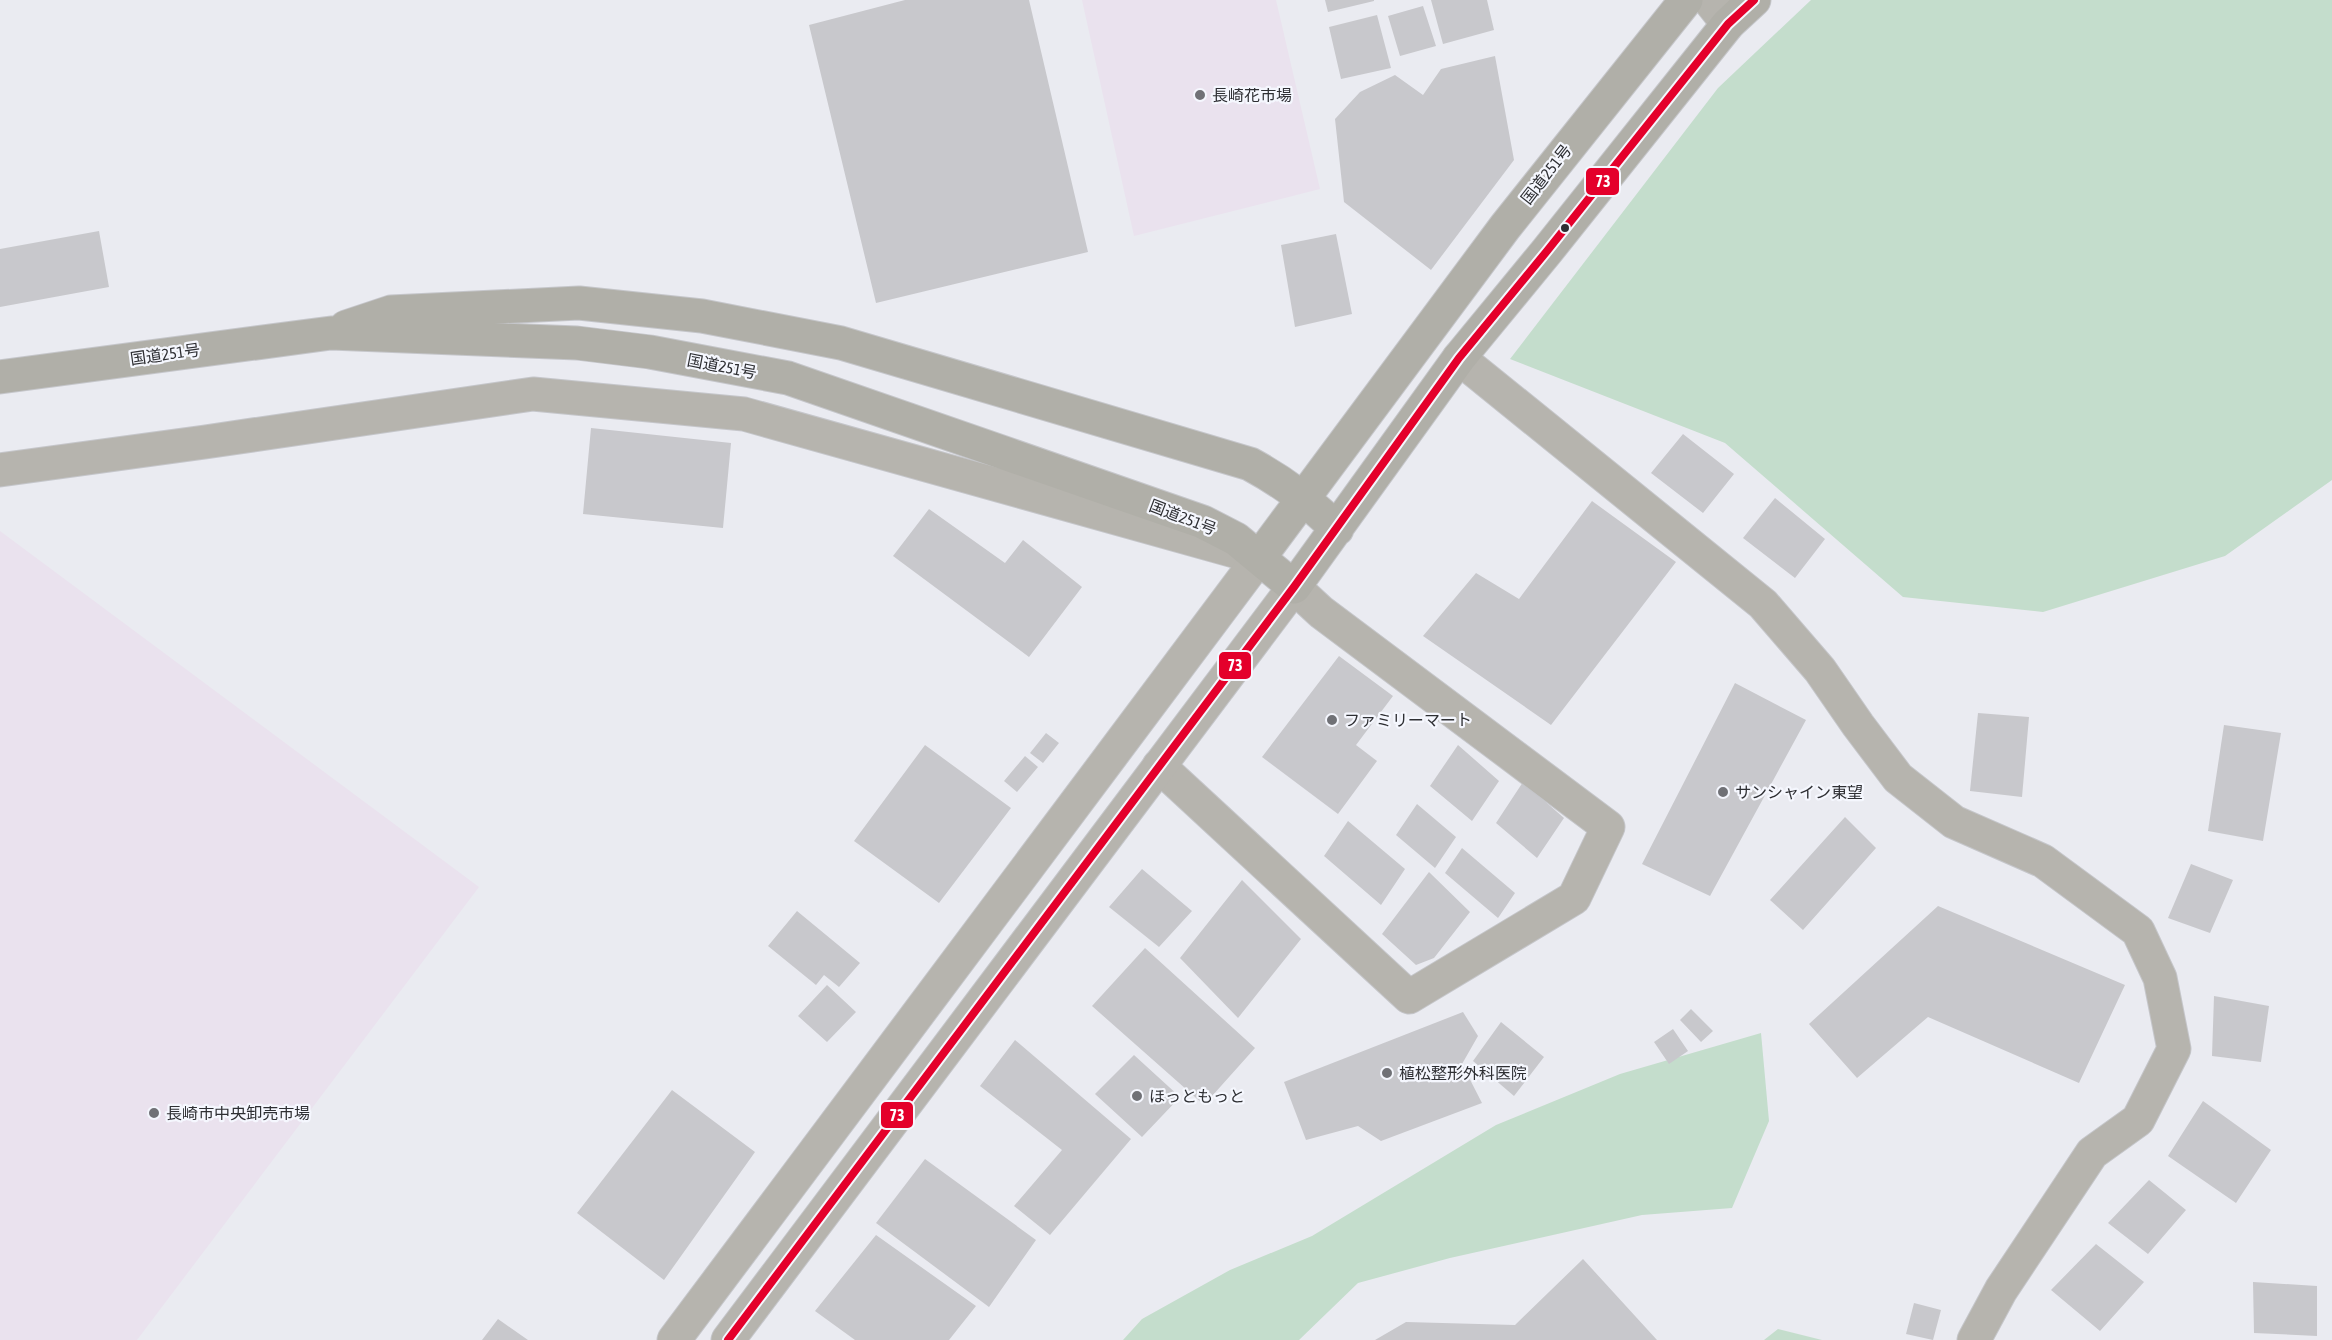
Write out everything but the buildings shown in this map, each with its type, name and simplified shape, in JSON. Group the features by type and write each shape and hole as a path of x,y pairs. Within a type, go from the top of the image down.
{"highway":[{"name":"国道251号","path":"331,333 391,312 502,306 579,303 702,316 841,343 985,384 1250,464 1304,497 1505,227 1686,0"},
{"path":"1294,587 1459,358 1547,251 1718,12 1754,0"},
{"name":"国道251号","path":"0,377 331,333 577,343 650,352 788,378 1203,522 1236,538 1294,587"},
{"path":"1260,558 1304,497 1337,529"}],"street":[{"path":"1459,358 1763,604 1820,670 1898,778 1954,822 2043,861 2138,931 2160,978 2174,1049 2138,1120 2092,1153 2001,1290 1980,1337"},
{"path":"0,470 217,441 533,394 744,414 1260,558 674,1340"},
{"path":"728,1340 1159,766 1294,587 1321,612 1608,827 1574,898 1408,997 1159,766"}],"shaded area":[{"name":"長崎花市場","path":"1082,0 1276,0 1320,189 1134,236"},
{"name":"長崎市中央卸売市場","path":"0,531 479,887 137,1340 0,1340"}],"green space":[{"path":"1811,0 2332,0 2332,480 2225,556 2043,612 1903,597 1725,443 1510,359 1718,88"},
{"path":"1761,1033 1769,1121 1732,1208 1642,1215 1450,1258 1358,1283 1299,1340 1123,1340 1142,1319 1230,1270 1312,1236 1496,1125 1620,1074"},
{"path":"1778,1329 1822,1340 1764,1340"}],"transit line":[{"name":"73","path":"728,1340 1294,587 1459,358 1728,24 1754,0"}],"place":[{"name":"長崎花市場","path":"1200,95"},
{"name":"ファミリーマート","path":"1332,720"},
{"name":"サンシャイン東望","path":"1723,792"},
{"name":"植松整形外科医院","path":"1387,1073"},
{"name":"ほっともっと","path":"1137,1096"},
{"name":"長崎市中央卸売市場","path":"154,1113"}]}
